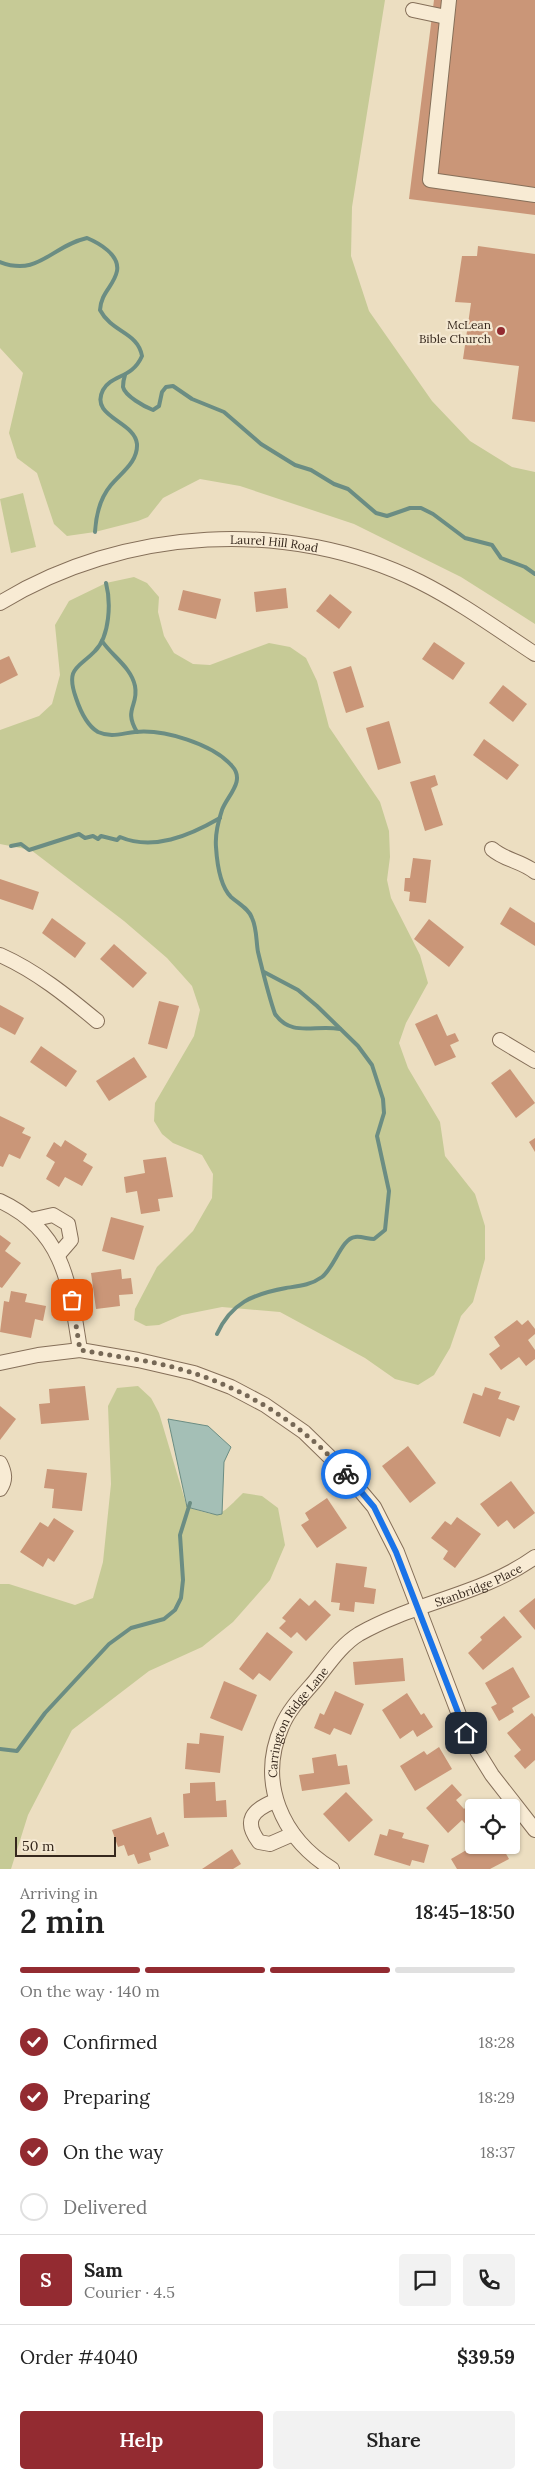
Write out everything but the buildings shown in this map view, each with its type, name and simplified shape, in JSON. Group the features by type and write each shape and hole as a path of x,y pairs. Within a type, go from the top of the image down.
{"street":[{"path":"449,0 430,180 535,195"},
{"path":"413,10 446,18"},
{"name":"Laurel Hill Road","path":"0,603 45,579 104,557 135,548 172,542 214,539 282,541 317,547 365,560 419,582 452,600 535,654"},
{"path":"492,849 499,855 514,859 535,872"},
{"path":"0,955 30,970 66,995 96,1020"},
{"path":"500,1040 535,1061"},
{"path":"0,1201 31,1220 58,1255 69,1283 80,1350"},
{"path":"31,1220 53,1214 68,1224 71,1240 58,1255"},
{"path":"0,1363 38,1355 80,1350 138,1360 194,1373 231,1387 265,1405 304,1432 342,1469 374,1507 396,1552 419,1608 466,1733 492,1775 535,1830"},
{"path":"0,1463 4,1473 4,1483 0,1489"},
{"name":"Stanbridge Place","path":"419,1608 502,1577 535,1557"},
{"name":"Carrington Ridge Lane","path":"332,1869 316,1859 293,1834 275,1801 272,1775 274,1754 280,1731 291,1709 340,1650 358,1635 419,1608"},
{"path":"275,1801 257,1811 250,1821 250,1831 259,1842 270,1844 293,1834"}],"green space":[{"path":"0,0 385,0 352,207 351,256 369,311 432,401 470,441 512,467 535,472 535,624 461,577 354,524 240,486 200,479 163,498 148,517 95,532 67,536 54,524 37,473 17,458 9,433 23,373 0,348"},
{"path":"23,493 36,547 11,553 0,499"},
{"path":"134,577 147,583 159,597 158,612 164,636 174,653 193,664 210,665 269,643 290,647 306,658 317,681 329,727 380,802 389,831 390,857 387,880 391,898 420,955 428,983 406,1023 399,1043 408,1068 440,1122 445,1156 475,1194 485,1226 485,1259 473,1302 461,1316 450,1348 434,1375 418,1385 395,1379 365,1358 280,1312 222,1307 182,1315 159,1325 146,1326 134,1320 135,1309 157,1267 193,1231 212,1198 213,1174 202,1155 173,1143 162,1134 154,1121 155,1103 194,1036 200,1010 192,986 167,958 124,921 31,850 0,844 0,730 39,716 52,704 60,675 55,625 69,601 106,583"},
{"path":"138,1386 151,1398 159,1413 187,1507 206,1513 218,1514 228,1508 243,1493 262,1496 278,1508 285,1545 270,1580 233,1622 202,1647 149,1671 72,1730 28,1815 11,1869 0,1869 0,1584 9,1584 75,1605 93,1598 103,1562 111,1484 108,1406 117,1388"}],"water":[{"path":"168,1419 208,1426 231,1447 224,1462 222,1514 217,1515 187,1507"}],"waterway":[{"path":"0,262 13,266 25,266 45,259 64,247 87,238 108,250 117,265 117,271 103,298 100,310 111,324 135,342 140,348 142,356 133,369 107,385 100,399 102,407 107,413 134,436 137,450 132,462 104,495 98,513 95,532"},
{"path":"125,375 123,387 127,394 149,409 153,410 159,406 162,392 166,387 173,386 192,399 224,412 261,444 295,465 311,470 334,484 348,489 376,513 387,516 410,508 421,508 433,514 465,538 492,545 501,558 525,567 535,574"},
{"path":"106,583 109,609 104,637 95,651 75,669 72,680 73,688 84,717 94,729 103,734 147,732 160,733 187,740 213,751 232,766 236,772 236,783 224,805 216,833 218,867 227,892 249,912 254,922 258,952 275,1014 289,1026 296,1028 340,1029"},
{"path":"102,641 133,679 136,693 131,718 137,732"},
{"path":"11,846 21,844 29,850 79,834 85,838 93,836 98,839 101,836 117,840 120,837 132,841 158,842 196,831 220,818"},
{"path":"217,1334 229,1315 244,1302 263,1293 305,1285 318,1280 326,1273 346,1242 350,1239 355,1237 374,1239 385,1230 389,1191 377,1136 384,1113 383,1099 372,1065 358,1046 317,1006 298,990 264,972"},
{"path":"0,1749 17,1751 45,1713 109,1644 131,1628 164,1619 175,1610 181,1598 183,1580 180,1535 190,1503"}],"way so far":[{"path":"72,1300 80,1350 138,1360 194,1373 231,1387 265,1405 304,1432 346,1474"}],"place":[{"name":"McLean Bible Church","path":"501,331"}],"route":[{"path":"346,1474 374,1507 396,1552 466,1733"}]}
